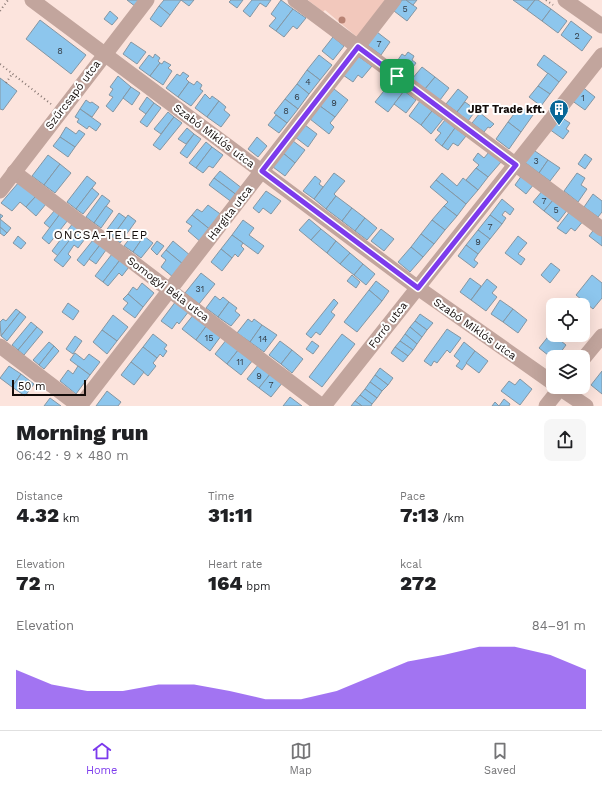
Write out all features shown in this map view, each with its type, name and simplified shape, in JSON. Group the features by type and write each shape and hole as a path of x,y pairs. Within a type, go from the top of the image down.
{"street":[{"name":"Szabó Miklós utca","path":"32,0 418,288 546,378"},
{"name":"Szűrcsapó utca","path":"0,191 147,0"},
{"path":"295,0 602,229"},
{"name":"Hargita utca","path":"80,406 394,0"},
{"path":"565,0 602,26"},
{"name":"Forró utca","path":"323,406 602,56"},
{"name":"Somogyi Béla utca","path":"14,172 323,406"},
{"path":"590,351 602,336"},
{"path":"0,346 80,406"},
{"path":"546,406 553,394"},
{"name":"Szabó Miklós utca","path":"569,394 586,406"}],"path":[{"path":"0,11 8,0"},
{"path":"0,64 61,111"},
{"path":"6,83 12,74"}],"shaded area":[{"path":"308,0 385,0 357,37 325,10 323,12"}],"building":[{"path":"127,0 142,0 136,7"},
{"path":"164,0 181,0 170,15 159,6"},
{"path":"181,0 194,0 189,6"},
{"path":"231,0 243,0 237,8 229,2"},
{"path":"252,0 271,0 266,7 260,3 250,17 243,11"},
{"path":"281,0 293,9 276,31 269,26 276,18 271,14"},
{"path":"402,0 406,0 417,8 407,21 394,11"},
{"path":"406,0 417,0 413,5"},
{"path":"513,0 535,0 527,10"},
{"path":"535,0 538,0 551,9 542,21 527,10"},
{"path":"159,6 170,15 161,27 150,19"},
{"path":"293,9 306,18 297,29 293,26 284,37 276,31"},
{"path":"551,9 567,21 558,33 542,21"},
{"path":"110,11 118,18 112,25 104,19"},
{"path":"40,20 86,55 71,74 26,39"},
{"path":"571,21 592,37 582,51 561,35"},
{"path":"377,32 390,42 381,55 367,45"},
{"path":"333,37 344,46 333,60 322,51"},
{"path":"131,42 146,52 137,64 123,54"},
{"path":"408,52 414,56 412,60 416,63 406,77 393,67 402,54 405,56"},
{"path":"155,54 160,58 158,61 160,63 150,76 139,68 149,55 153,58"},
{"path":"319,55 332,65 320,80 307,70"},
{"path":"544,55 567,72 559,82 537,65"},
{"path":"358,56 372,66 362,78 358,75 353,82 343,75"},
{"path":"164,61 171,65 168,68 172,71 163,85 150,76 160,63 162,64"},
{"path":"422,67 435,77 425,89 412,79"},
{"path":"307,70 320,80 309,94 297,84"},
{"path":"183,72 189,76 186,79 189,82 178,97 166,88 177,74 180,76"},
{"path":"548,73 559,82 550,94 538,86"},
{"path":"118,76 131,87 113,112 106,106 113,97 109,95 113,89 110,87"},
{"path":"435,77 449,88 440,100 425,89"},
{"path":"0,78 17,91 3,110 0,109"},
{"path":"197,81 202,85 200,89 203,91 191,106 178,97 189,82 194,85"},
{"path":"392,81 404,91 388,112 375,102"},
{"path":"297,84 309,94 298,109 285,99"},
{"path":"538,86 550,94 541,106 529,97"},
{"path":"581,86 595,97 585,110 571,100"},
{"path":"131,87 140,93 132,105 123,98"},
{"path":"334,89 348,100 335,117 320,106"},
{"path":"458,89 468,97 457,112 446,104"},
{"path":"404,91 416,100 406,113 394,104"},
{"path":"205,94 210,99 212,96 219,101 207,117 195,108"},
{"path":"147,97 154,103 146,114 139,109"},
{"path":"285,99 298,109 287,123 274,113"},
{"path":"86,100 99,107 92,117 80,109"},
{"path":"219,101 226,107 224,110 230,115 221,127 207,117"},
{"path":"420,101 432,111 421,125 409,116"},
{"path":"465,102 476,110 468,121 457,112"},
{"path":"154,103 161,108 147,127 140,122"},
{"path":"320,106 335,117 330,123 334,127 329,134 310,119"},
{"path":"520,106 533,115 521,132 508,122"},
{"path":"80,109 101,124 96,131 89,126 87,129 77,122 79,119 75,117"},
{"path":"432,111 443,119 431,134 421,125"},
{"path":"168,112 174,117 161,134 154,129"},
{"path":"480,113 494,124 490,128 488,127 484,132 472,123"},
{"path":"276,115 287,123 279,133 268,125"},
{"name":"JBT Trade kft.","path":"559,116 570,123 566,129 569,131 563,139 549,129"},
{"path":"174,117 182,123 160,150 153,145"},
{"path":"445,120 455,128 442,146 435,140 441,133 437,130"},
{"path":"508,122 521,132 509,149 496,139"},
{"path":"305,125 317,134 308,147 295,137"},
{"path":"66,127 76,134 79,130 85,134 75,147 60,137"},
{"path":"187,128 194,134 186,144 178,139"},
{"path":"455,128 466,136 458,146 453,143 448,150 442,146"},
{"path":"194,134 201,139 187,158 180,153"},
{"path":"60,137 75,147 68,157 53,146"},
{"path":"257,137 267,146 258,157 248,149"},
{"path":"293,141 305,150 295,163 283,153"},
{"path":"206,142 212,147 196,168 189,163"},
{"path":"212,147 223,155 213,168 209,166 203,173 196,168"},
{"path":"532,149 548,160 539,173 523,161"},
{"path":"489,152 501,162 488,177 476,168 479,165 473,160 478,153 484,158"},
{"path":"283,153 295,163 285,176 273,167"},
{"path":"585,154 592,159 585,169 578,164"},
{"path":"48,155 60,164 44,185 32,176"},
{"path":"548,160 560,168 550,181 539,173"},
{"path":"60,164 71,173 55,193 44,185"},
{"path":"476,168 488,177 478,190 466,180"},
{"path":"220,171 243,189 238,196 214,178"},
{"path":"334,173 345,181 334,194 336,196 326,209 314,199"},
{"path":"442,173 457,186 463,178 478,190 466,204 436,180"},
{"path":"577,173 585,178 581,185 587,189 578,202 564,191"},
{"path":"522,175 534,184 526,194 515,185"},
{"path":"87,176 96,183 76,209 67,202"},
{"path":"315,176 321,181 319,184 323,187 314,199 303,191"},
{"path":"214,178 238,196 233,203 209,185"},
{"path":"436,180 466,204 457,216 444,206 448,202 430,187"},
{"path":"19,182 36,196 26,207 20,202 12,211 1,203"},
{"path":"92,188 99,194 83,214 76,209"},
{"path":"543,190 554,199 544,211 533,202"},
{"path":"266,191 281,201 271,214 263,208 259,213 253,208"},
{"path":"593,194 602,201 602,212 598,217 584,207"},
{"path":"102,195 110,201 94,223 86,217"},
{"path":"36,196 46,204 36,216 26,207"},
{"path":"336,196 352,208 342,221 326,209"},
{"path":"502,199 514,209 510,215 505,211 502,215 506,218 502,224 490,215"},
{"path":"554,199 568,209 558,222 544,211"},
{"path":"208,205 223,216 212,231 192,215 197,209 202,212"},
{"path":"106,206 113,211 101,228 94,223"},
{"path":"444,206 457,216 445,230 432,220"},
{"path":"352,208 365,218 355,231 342,221"},
{"path":"55,210 60,214 50,228 44,223"},
{"path":"571,210 584,220 575,231 571,228 566,234 557,228"},
{"path":"119,213 126,218 112,237 105,232"},
{"path":"60,214 68,220 49,244 42,238"},
{"path":"128,215 136,221 120,243 112,237"},
{"path":"192,215 212,231 202,243 188,231 192,226 186,222"},
{"path":"490,215 502,224 490,239 478,230"},
{"path":"365,218 377,228 367,240 355,231"},
{"path":"0,219 11,228 7,233 0,227"},
{"path":"309,219 321,229 311,240 299,230"},
{"path":"243,220 254,228 249,235 264,246 258,254 232,235"},
{"path":"432,220 445,230 434,244 421,234"},
{"path":"73,223 79,228 58,256 52,251"},
{"path":"0,227 7,233 4,236 0,233"},
{"path":"79,228 88,235 78,248 74,245 68,254 71,257 63,267 54,260"},
{"path":"595,228 602,233 602,246 589,236"},
{"path":"321,229 336,241 327,253 311,240"},
{"path":"381,229 394,239 384,251 371,241"},
{"path":"136,230 144,236 133,252 124,246"},
{"path":"478,230 490,239 478,254 466,245"},
{"path":"421,234 434,244 423,257 411,247"},
{"path":"232,235 243,243 241,246 244,249 238,257 235,254 232,258 221,249"},
{"path":"18,236 26,243 21,249 13,243"},
{"path":"144,236 153,243 141,258 133,252"},
{"path":"518,236 527,243 518,254 525,259 521,265 505,253"},
{"path":"93,240 100,245 84,266 77,260"},
{"path":"157,241 164,246 157,255 151,249"},
{"path":"173,241 191,256 184,265 166,250"},
{"path":"336,241 350,253 340,264 327,253"},
{"path":"100,245 106,250 96,264 89,259"},
{"path":"466,245 478,254 474,260 478,263 474,268 458,256"},
{"path":"411,247 423,257 410,272 398,262"},
{"path":"221,249 232,258 222,271 211,262"},
{"path":"166,250 184,265 174,278 161,267 166,260 161,256"},
{"path":"350,253 363,264 354,275 340,264"},
{"path":"112,254 120,260 103,282 95,276"},
{"path":"120,260 129,267 122,276 119,273 108,286 103,282"},
{"path":"551,263 560,270 550,283 541,275"},
{"path":"363,264 375,274 366,285 354,275"},
{"path":"201,273 215,284 199,304 185,293"},
{"path":"352,275 360,282 356,288 347,281"},
{"path":"592,275 602,283 602,298 593,309 590,307 590,298 580,298 576,295"},
{"path":"470,278 481,286 471,300 460,292"},
{"path":"487,279 497,287 492,293 497,297 486,311 471,300"},
{"path":"376,281 389,291 382,301 369,290"},
{"path":"142,283 154,293 143,307 128,294 133,287 137,290"},
{"path":"369,290 382,301 357,332 344,322"},
{"path":"128,294 143,307 135,318 123,309 128,303 123,299"},
{"path":"215,296 220,300 223,297 229,302 218,317 206,308"},
{"path":"334,299 338,303 331,312 335,315 320,335 316,332 311,338 306,334"},
{"path":"500,300 513,309 503,322 491,314"},
{"path":"176,301 189,311 179,324 177,322 172,329 161,321"},
{"path":"229,302 237,308 235,311 240,315 231,326 218,317"},
{"path":"68,303 79,311 73,320 62,312"},
{"path":"16,309 20,312 1,336 0,322 3,319 6,321"},
{"path":"513,309 527,320 518,333 503,322"},
{"path":"20,312 26,317 7,341 1,336"},
{"path":"194,314 207,325 196,340 182,329"},
{"path":"420,314 433,323 427,330 415,321"},
{"path":"113,315 128,327 117,341 102,330"},
{"path":"248,319 252,322 254,319 262,325 250,342 237,333"},
{"path":"415,321 427,330 422,337 410,327"},
{"path":"31,322 37,327 18,350 12,345"},
{"path":"207,325 221,336 210,351 196,340"},
{"path":"262,325 277,335 264,352 250,342"},
{"path":"37,327 43,332 24,355 18,350"},
{"path":"410,327 422,337 417,344 405,334"},
{"path":"447,329 461,338 450,353 447,350 437,363 434,361 431,366 424,361"},
{"path":"102,330 117,341 107,354 93,342"},
{"path":"153,334 167,345 164,349 167,351 163,357 160,354 157,358 143,347"},
{"path":"342,334 355,344 322,387 309,377"},
{"path":"405,334 417,344 413,350 400,341"},
{"path":"75,336 82,341 73,354 66,349"},
{"path":"227,339 239,349 227,364 215,354"},
{"path":"546,339 546,342 562,342 566,345 562,350 546,350 546,354 539,348"},
{"path":"280,341 292,350 281,364 269,355"},
{"path":"312,341 319,346 313,354 306,349"},
{"path":"400,341 413,350 408,356 395,347"},
{"path":"49,342 54,346 39,365 33,360"},
{"path":"464,342 475,351 462,370 456,366 460,361 454,356"},
{"path":"54,346 59,351 44,369 39,365"},
{"path":"143,347 157,358 153,363 156,366 148,376 131,362"},
{"path":"395,347 408,356 403,362 391,353"},
{"path":"239,349 253,360 241,375 227,364"},
{"path":"292,350 303,359 292,373 281,364"},
{"path":"475,351 488,361 479,373 466,363"},
{"path":"75,353 84,360 89,354 100,362 90,375 70,360"},
{"path":"131,362 144,372 134,385 121,375"},
{"path":"259,364 271,373 259,388 247,379"},
{"path":"9,366 21,374 12,387 0,378"},
{"path":"78,366 90,375 76,394 60,381 68,370 73,374"},
{"path":"380,368 393,378 388,385 375,375"},
{"path":"602,371 602,394 591,385"},
{"path":"271,373 283,382 271,397 259,388"},
{"path":"21,374 34,384 25,396 12,387"},
{"path":"375,375 388,385 382,391 370,382"},
{"path":"520,379 532,389 520,405 501,391 509,381 515,385"},
{"path":"370,382 382,391 377,398 365,389"},
{"path":"365,389 377,398 372,404 360,395"},
{"path":"107,391 121,402 118,406 96,406"},
{"path":"360,395 372,404 371,406 362,406 355,401"},
{"path":"290,397 302,406 283,406"},
{"path":"50,398 61,406 44,406"},
{"path":"504,399 510,404 509,406 499,406"},
{"path":"355,401 362,406 351,406"},
{"path":"495,402 499,406 492,406"}],"place":[{"name":"JBT Trade kft.","path":"559,126"}],"district":[{"name":"ONCSA-TELEP","path":"101,235"}],"route":[{"path":"358,47 397,76 516,165 418,288 262,171 358,47"}]}
